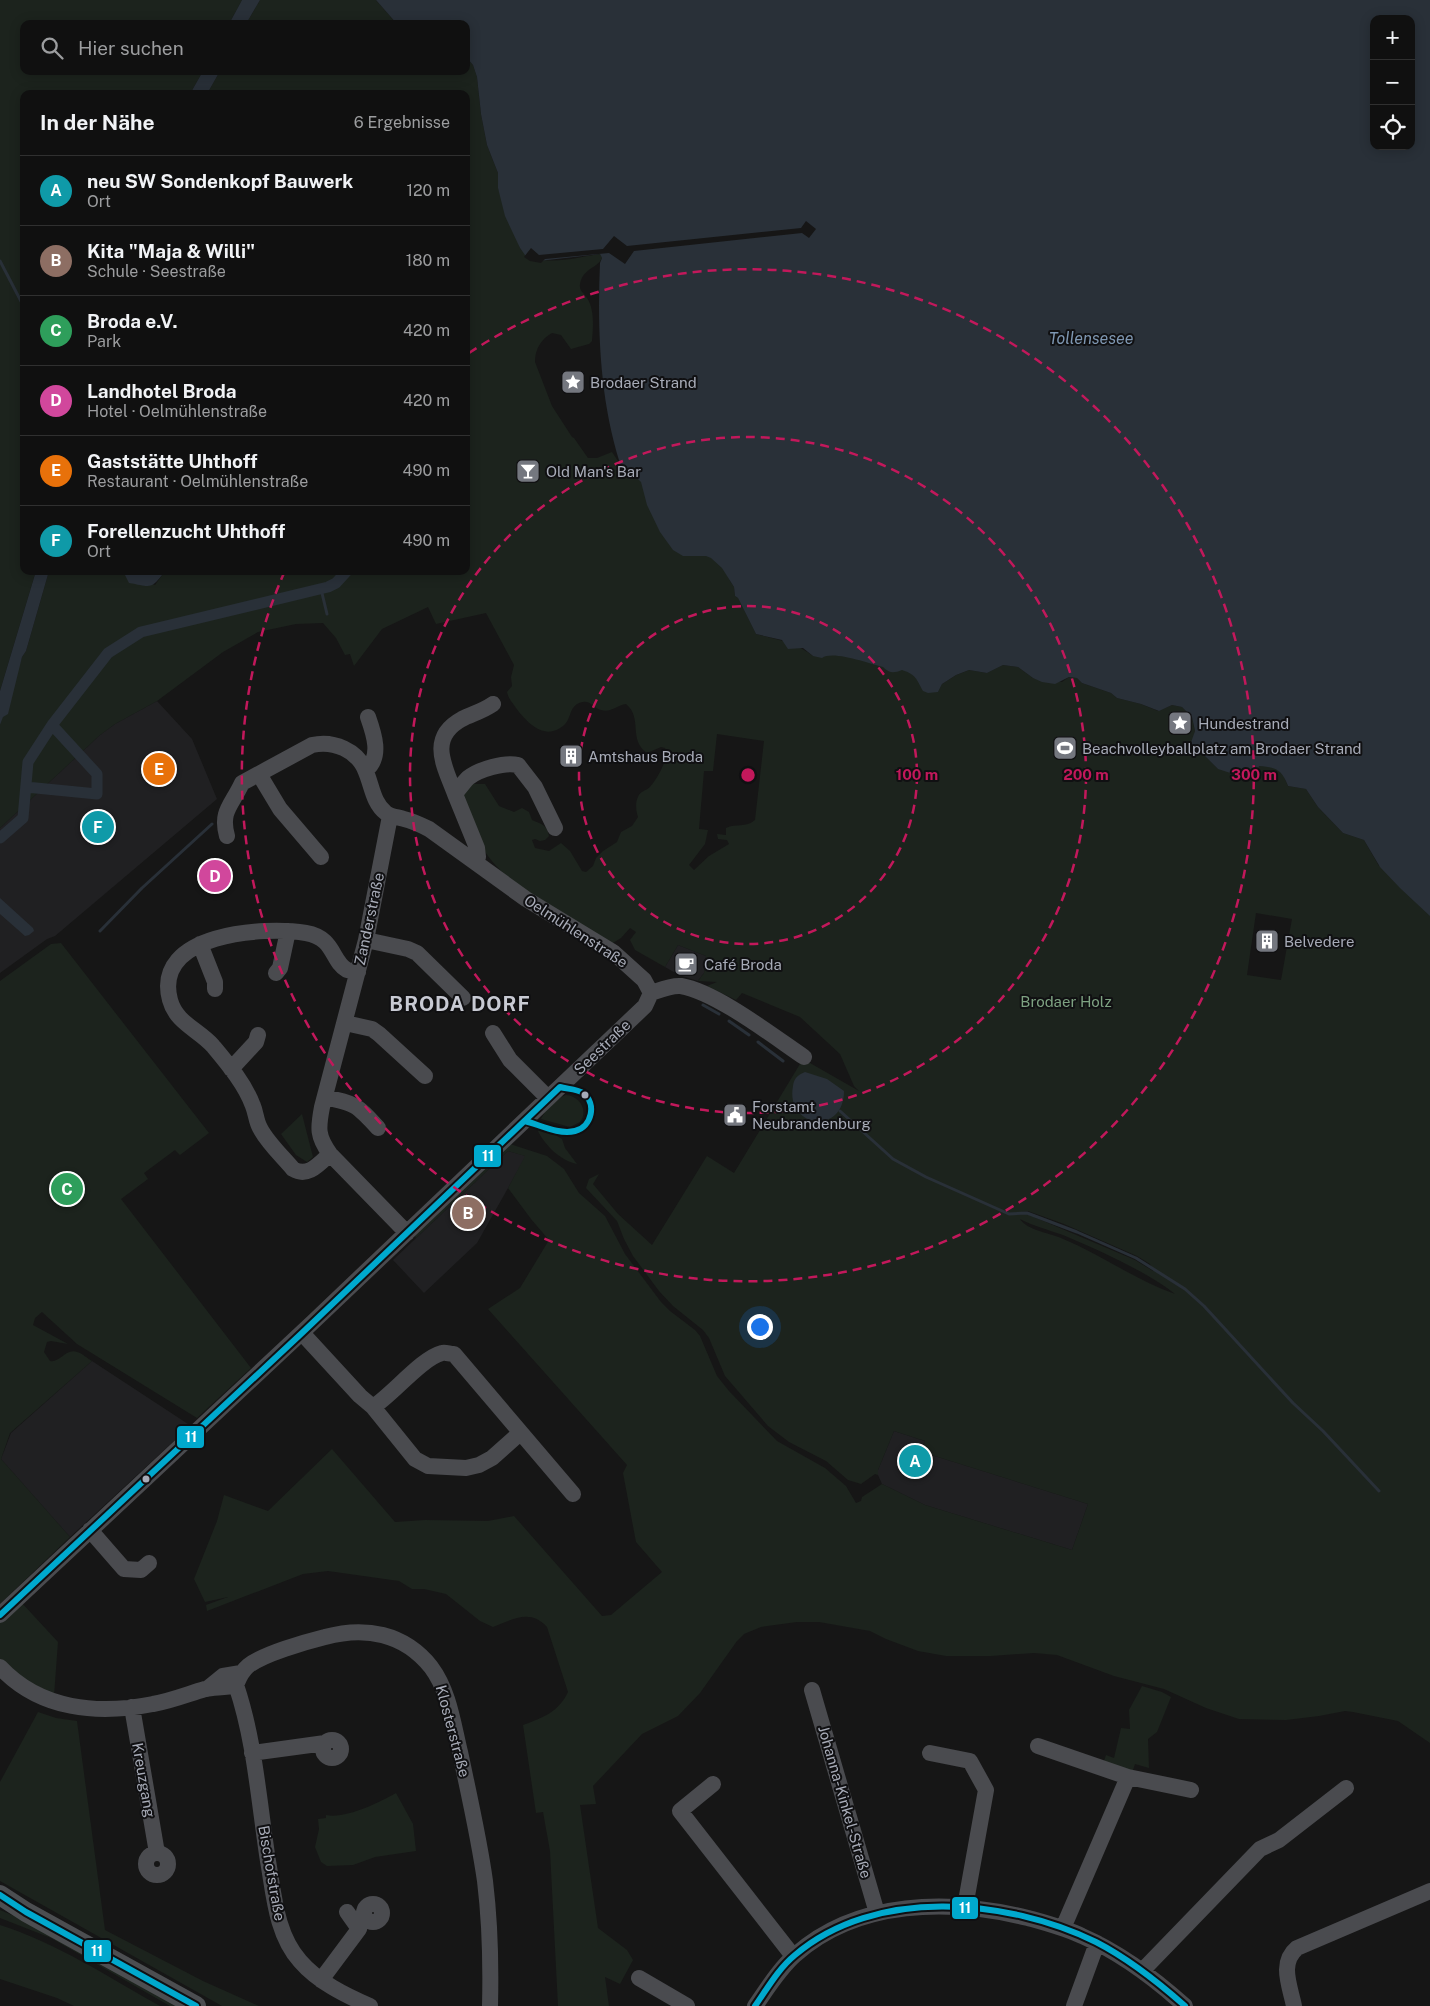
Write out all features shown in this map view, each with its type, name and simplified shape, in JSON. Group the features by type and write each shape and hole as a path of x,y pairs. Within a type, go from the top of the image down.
{"main road":[{"path":"0,1895 26,1912 196,2006"},
{"path":"0,1905 26,1912"}],"street":[{"path":"475,862 478,857 477,848 441,754 441,745 452,725 494,704"},
{"path":"366,770 373,763 375,749 368,717"},
{"path":"227,836 224,821 227,808 242,783 302,749 320,743 337,745 360,761 366,770 377,802 390,816"},
{"path":"456,794 473,775 507,764 518,765 535,787 555,828"},
{"path":"259,774 280,809 321,857"},
{"name":"Oelmühlenstraße","path":"390,816 411,821 429,830 550,914 613,952 644,980 651,993"},
{"name":"Zanderstraße","path":"390,816 366,940 325,1097 318,1132 330,1154 407,1233"},
{"path":"330,1154 308,1172 299,1173 293,1169 260,1129 254,1107 231,1069 212,1045 182,1022 174,1012 168,990 169,977 176,964 188,951 200,944 250,931 270,930 309,933 322,939 331,947 347,970 358,972"},
{"path":"276,973 280,968 288,931"},
{"path":"366,940 408,949 417,953 463,998"},
{"path":"200,944 215,982 215,989"},
{"path":"651,993 680,986 697,992 730,1007 804,1057"},
{"name":"Seestraße","path":"0,1615 302,1333 645,1006 651,993"},
{"path":"345,1022 372,1029 425,1076"},
{"path":"493,1033 510,1060 548,1098"},
{"path":"231,1069 256,1042 258,1035"},
{"path":"325,1097 359,1107 378,1128"},
{"path":"302,1333 360,1396 374,1407 415,1459 428,1466 466,1468 479,1465 492,1458 520,1433"},
{"path":"374,1407 386,1399 433,1357 444,1352 454,1354 573,1494"},
{"path":"90,1530 124,1569 141,1570 149,1563"},
{"name":"Klosterstraße","path":"0,1667 26,1690 53,1702 87,1709 132,1707 172,1700 208,1689 223,1676 238,1679 256,1662 302,1644 338,1634 366,1631 388,1635 420,1654 440,1681 449,1705 478,1836 485,1884 491,1976 490,2006"},
{"name":"Bischofstraße","path":"238,1679 280,1925 292,1950 300,1961 322,1980 351,1998 370,2006"},
{"name":"Johanna-Kinkel-Straße","path":"812,1690 877,1913"},
{"name":"Kreuzgang","path":"132,1707 157,1853"},
{"path":"252,1753 325,1743"},
{"path":"1038,1746 1128,1776 1191,1790"},
{"path":"930,1753 970,1761 986,1790 965,1907"},
{"path":"1063,1928 1128,1776"},
{"path":"712,1784 680,1812 794,1956"},
{"path":"1142,1970 1260,1848 1279,1840 1346,1788"},
{"path":"1294,2006 1286,1970 1291,1953 1297,1948 1430,1890"},
{"path":"756,2006 780,1971 794,1956 833,1928 877,1913 907,1909 965,1907 1013,1914 1063,1928 1097,1943 1142,1970 1185,2006"},
{"path":"322,1980 363,1925 347,1912"},
{"path":"1074,2006 1097,1943"},
{"path":"639,1978 687,2006"}],"shaded area":[{"path":"157,701 192,739 217,799 55,936 47,939 0,973 0,828 100,735 115,724"},
{"path":"678,945 706,956 704,973 698,981 679,975 665,967"},
{"path":"508,1151 526,1156 477,1243 424,1293 393,1260"},
{"path":"92,1361 188,1424 188,1428 70,1537 1,1459 11,1433"},
{"path":"894,1431 925,1441 922,1452 1088,1504 1072,1550 925,1505 882,1484 878,1470"}],"green space":[{"path":"0,0 242,0 231,20 20,20 20,75 201,75 192,90 20,90 20,575 35,575 0,691"},
{"path":"260,0 376,0 394,20 248,20"},
{"name":"Brodaer Holz","path":"470,62 477,77 481,114 487,145 498,173 498,188 520,248 527,255 536,259 557,260 600,254 602,258 587,271 580,284 581,290 590,303 593,319 592,341 589,344 571,349 561,335 552,333 542,341 537,349 535,362 552,406 588,458 597,458 612,452 620,464 623,461 726,541 729,579 734,587 735,596 738,598 756,634 793,645 813,656 835,642 909,672 917,677 921,687 938,692 942,684 956,675 969,670 987,673 1003,665 1018,667 1033,678 1062,682 1069,677 1077,678 1082,683 1111,693 1117,698 1141,704 1158,711 1172,705 1182,707 1192,717 1195,731 1192,752 1200,751 1218,769 1236,736 1283,774 1288,786 1306,789 1318,807 1343,833 1364,840 1379,866 1430,876 1430,1743 1398,1721 1353,1712 1345,1711 1286,1720 1239,1719 1206,1708 1164,1689 1114,1676 1057,1655 1034,1653 991,1656 946,1656 918,1651 870,1631 819,1622 797,1622 761,1627 744,1634 737,1641 700,1693 678,1716 642,1734 593,1786 596,1804 580,1805 598,1928 627,1950 633,1960 620,1984 605,1977 609,2006 558,2006 550,1851 543,1812 536,1813 523,1725 543,1717 555,1709 560,1705 568,1692 547,1627 541,1621 534,1618 521,1617 493,1627 480,1621 446,1594 424,1589 412,1589 399,1581 328,1571 303,1574 207,1611 206,1605 228,1597 205,1602 194,1579 217,1521 224,1495 268,1511 332,1449 395,1522 425,1520 488,1521 514,1516 602,1616 611,1615 662,1572 636,1542 623,1473 627,1465 488,1309 520,1288 549,1240 508,1188 525,1156 508,1151 416,1238 414,1234 488,1163 492,1163 502,1154 502,1149 510,1144 547,1156 564,1169 579,1193 605,1216 625,1254 661,1302 700,1336 717,1376 729,1391 777,1441 825,1468 846,1486 856,1503 882,1484 925,1505 1072,1550 1088,1504 922,1452 925,1441 894,1431 878,1470 878,1475 875,1474 861,1484 848,1480 826,1461 789,1442 768,1426 725,1376 709,1338 703,1330 673,1306 659,1291 633,1256 617,1221 586,1188 589,1179 599,1174 593,1184 618,1214 652,1245 707,1156 734,1173 803,1059 859,1091 854,1086 840,1054 800,1017 742,993 736,1000 707,986 717,982 698,981 704,973 706,956 678,945 665,967 635,950 630,940 636,932 630,928 621,938 608,946 519,887 490,858 480,843 464,799 464,792 472,784 485,784 499,806 514,812 522,808 529,812 532,820 545,827 549,836 545,840 532,840 535,848 549,851 561,843 570,851 582,871 586,872 593,866 596,858 617,842 621,832 632,826 638,817 636,802 638,797 656,779 662,768 666,752 665,748 661,747 647,753 641,748 636,735 634,716 626,704 605,711 598,709 588,702 581,702 574,706 566,724 550,732 543,731 531,724 520,714 509,697 507,692 512,686 511,677 514,665 486,613 436,624 428,607 382,629 354,666 350,654 345,655 336,638 323,623 296,624 258,632 223,652 157,701 115,724 100,735 0,828 0,725 22,657 26,651 48,575 132,575 155,585 162,575 470,575 470,90 209,90 218,75 470,75","holes":["717,734 764,741 755,820 748,824 726,828 726,835 717,834 718,839 727,840 729,844 709,856 694,870 689,865 705,844 708,830 699,829 704,771 713,771","1256,913 1292,919 1281,980 1247,975","1028,1211 1064,1224 1137,1256 1150,1264 1153,1271 1135,1260 1027,1214 1017,1213","1020,1219 1106,1254 1151,1277 1175,1294 1147,1282 1076,1244 1033,1229"]},
{"path":"61,943 209,1133 180,1155 175,1150 144,1173 148,1179 121,1199 251,1368 197,1418 77,1344 42,1312 35,1318 33,1325 68,1344 47,1342 44,1352 50,1361 57,1360 73,1351 92,1361 10,1433 1,1459 70,1537 0,1604 0,981 51,944"},
{"path":"566,1095 575,1098 581,1104 583,1117 580,1122 570,1127 541,1119 551,1105"},
{"path":"302,1114 313,1157 307,1162 296,1155 281,1134"},
{"path":"537,1129 545,1129 562,1139 565,1148 577,1164 559,1156 544,1141"},
{"path":"20,1601 58,1642 54,1696 40,1691 0,1660 0,1620"},
{"path":"1142,1686 1171,1697 1157,1732 1148,1739 1149,1768 1135,1764 1132,1773 1103,1764 1106,1755 1114,1758 1121,1728 1130,1729 1129,1710"},
{"path":"38,1712 56,1718 77,1721 105,1930 203,1981 259,2006 222,2006 0,1881 0,1782"},
{"path":"396,1793 413,1824 416,1851 375,1857 353,1865 327,1866 321,1862 315,1847 319,1829 318,1819 326,1818 326,1815 343,1815 362,1809"},
{"path":"0,1910 24,1920 185,2006 170,2006 51,1938 0,1918"},
{"path":"0,1925 21,1932 62,1951 160,2006 74,2006 57,1998 0,1979"}],"water":[{"path":"242,0 260,0 248,20 231,20"},
{"name":"Tollensesee","path":"376,0 1430,0 1430,916 1380,867 1364,840 1343,833 1318,807 1306,789 1288,786 1281,773 1270,767 1259,766 1255,776 1249,779 1218,769 1200,751 1188,751 1195,731 1192,717 1182,707 1172,705 1159,711 1117,698 1111,693 1082,683 1077,678 1069,677 1055,684 1042,682 1018,667 1003,665 987,673 969,670 956,675 942,684 938,692 928,693 923,691 913,676 902,670 890,672 883,667 843,657 827,656 822,658 813,656 803,648 788,649 782,640 756,634 738,598 735,596 734,587 722,568 706,556 683,556 673,550 660,532 647,505 641,482 633,474 623,472 609,421 602,369 599,315 600,263 602,258 600,254 539,261 525,255 520,248 505,216 498,188 498,173 487,145 477,77 470,62 470,20 394,20"},
{"path":"201,75 218,75 209,90 192,90"},
{"path":"35,575 48,575 26,651 22,657 8,714 3,717 0,725 0,691"},
{"path":"125,575 162,575 150,586 129,583"},
{"path":"0,898 34,931 25,936 0,914"},
{"path":"805,1072 827,1079 844,1091 841,1105 835,1115 826,1120 816,1121 806,1118 798,1111 793,1100 793,1086 798,1076"}],"pier":[{"path":"806,221 816,229 809,238 802,233 634,251 625,264 609,253 545,259 541,263 530,261 524,257 531,248 539,255 603,249 614,236 627,246 801,228"}],"waterway":[{"path":"0,261 20,299"},
{"path":"0,838 23,818 28,762 52,725 108,653 141,632 328,587 336,583 343,575"},
{"path":"321,589 327,614"},
{"path":"26,787 97,794 97,774 52,725"},
{"path":"100,931 142,888 212,824"},
{"path":"703,1005 719,1014"},
{"path":"729,1021 749,1035"},
{"path":"758,1042 783,1061"},
{"path":"840,1111 893,1159 926,1177 1009,1214 1027,1213 1077,1232 1136,1258 1185,1289 1204,1306 1293,1403 1323,1431 1379,1491"}],"transit line":[{"name":"11","path":"0,1615 302,1333 560,1087 583,1093 590,1103 591,1114 589,1120 581,1129 575,1131 556,1131 525,1121"},
{"name":"11","path":"0,1895 26,1912 196,2006"},
{"name":"11","path":"755,2006 783,1966 795,1955 827,1933 863,1918 902,1909 942,1906 982,1909 1022,1916 1061,1927 1096,1942 1132,1963 1185,2006"}],"place":[{"name":"Brodaer Strand","path":"573,382"},
{"name":"Old Man's Bar","path":"528,471"},
{"name":"Hundestrand","path":"1180,723"},
{"name":"Beachvolleyballplatz am Brodaer Strand","path":"1065,748"},
{"name":"Amtshaus Broda","path":"571,756"},
{"name":"Gaststätte Uhthoff","path":"159,769"},
{"name":"Forellenzucht Uhthoff","path":"98,827"},
{"name":"Landhotel Broda","path":"215,876"},
{"name":"Belvedere","path":"1267,941"},
{"name":"Café Broda","path":"686,964"},
{"name":"Forstamt Neubrandenburg","path":"735,1115"},
{"name":"Broda e.V.","path":"67,1189"},
{"name":"Kita \"Maja & Willi\"","path":"468,1213"},
{"name":"neu SW Sondenkopf Bauwerk","path":"915,1461"}],"district":[{"name":"BRODA DORF","path":"460,1004"}]}
